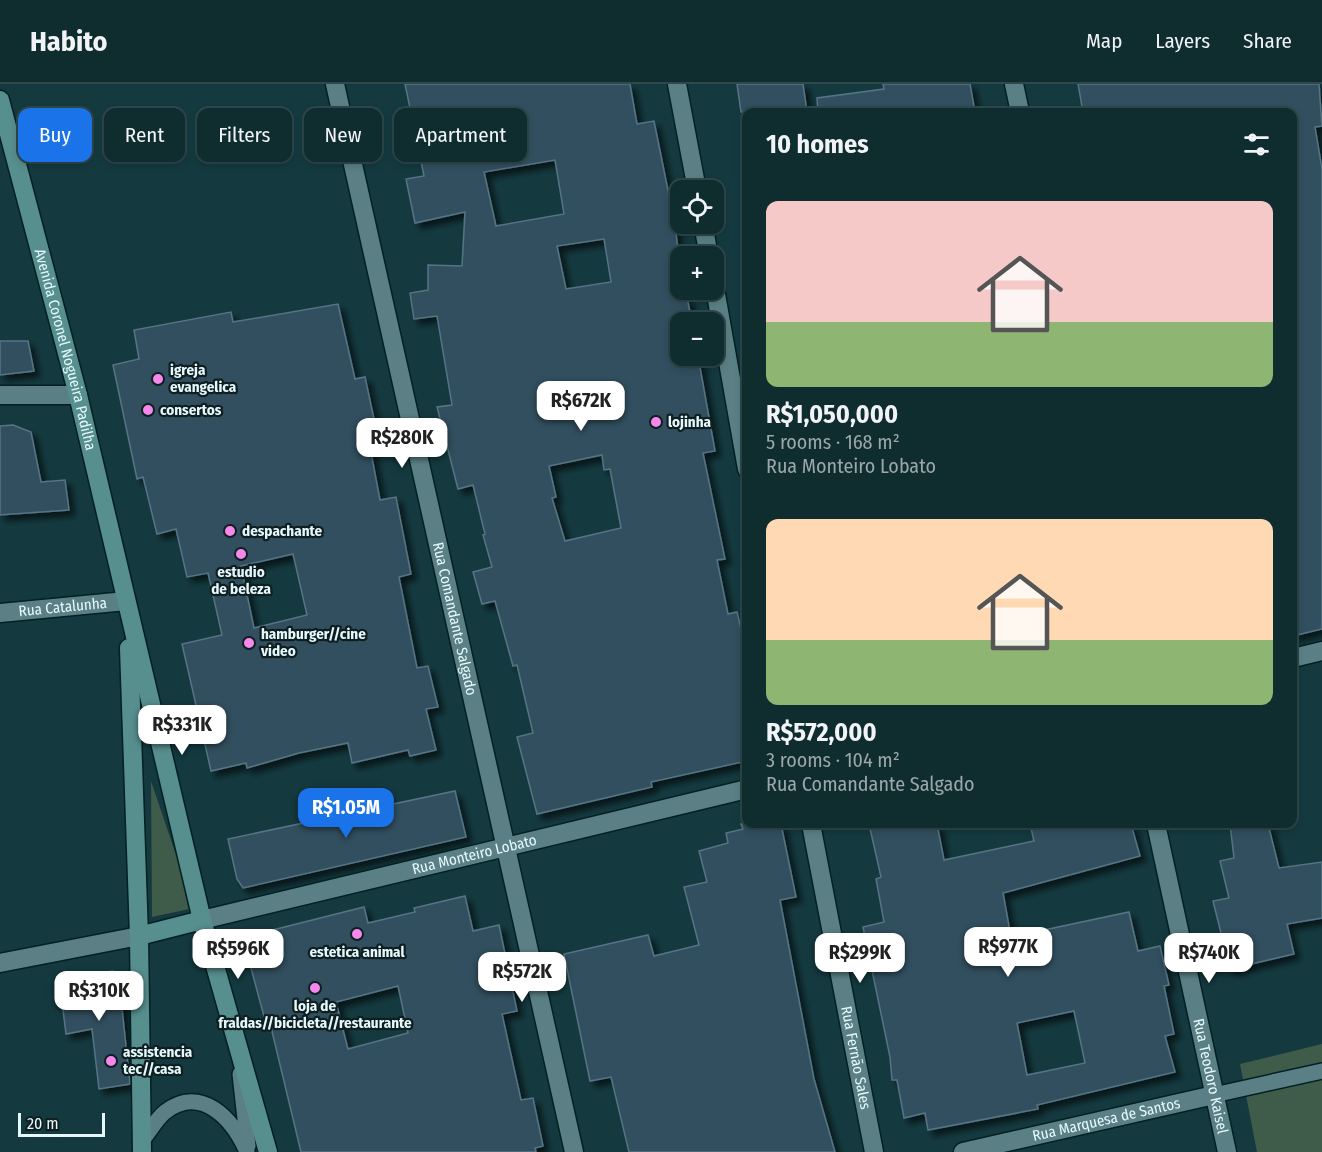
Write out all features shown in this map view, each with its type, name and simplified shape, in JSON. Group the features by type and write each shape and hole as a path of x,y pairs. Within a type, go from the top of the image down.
{"main road":[{"name":"Avenida Coronel Nogueira Padilha","path":"0,103 78,395 202,920 268,1152"},
{"name":"Avenida Coronel Nogueira Padilha","path":"126,601 134,756 142,1147"},
{"path":"139,936 202,920"}],"street":[{"name":"Rua Comandante Salgado","path":"335,84 574,1152"},
{"path":"677,84 696,180"},
{"path":"1014,84 1019,108"},
{"path":"717,300 742,441"},
{"path":"0,395 78,395"},
{"name":"Rua Catalunha","path":"0,613 126,601"},
{"path":"1297,657 1322,651"},
{"name":"Rua Monteiro Lobato","path":"202,920 742,790"},
{"name":"Rua Fernão Sales","path":"812,828 874,1152"},
{"name":"Rua Teodoro Kaisel","path":"1157,828 1227,1152"},
{"path":"0,963 139,936"},
{"name":"Rua Marquesa de Santos","path":"963,1152 1215,1095"}],"lane":[{"path":"239,1050 248,1152"},
{"path":"1215,1095 1322,1071"},
{"path":"142,1147 163,1113 181,1103 199,1101 214,1108 228,1120 240,1135 248,1152"}],"green space":[{"path":"151,781 194,908 152,917"},
{"path":"1322,1044 1322,1152 1257,1152 1240,1064"}],"building":[{"path":"405,84 630,84 637,124 654,121 670,200 670,234 676,234 678,246 670,246 670,300 688,300 690,312 670,312 670,366 700,366 715,451 703,453 725,559 717,560 728,614 737,612 742,634 742,762 651,782 652,787 537,814 517,737 533,733 517,665 513,666 495,601 482,604 473,572 492,567 473,485 458,489 437,407 452,405 437,316 414,319 410,293 428,290 428,265 462,266 465,212 415,223 406,179 424,176 421,162 527,162 527,108 410,108","holes":["555,160 564,214 496,226 484,172","604,239 611,282 566,289 557,246","602,455 604,470 610,469 621,528 565,541 552,498 556,497 549,466"]},
{"path":"737,84 803,84 806,108 742,108 741,112"},
{"path":"883,84 970,84 974,108 818,108 817,98 884,89"},
{"path":"1078,84 1319,84 1322,126 1315,127 1322,169 1322,629 1297,635 1297,108 1082,108"},
{"path":"338,304 355,379 365,377 375,424 366,426 380,500 396,497 411,574 399,577 417,668 428,666 438,707 426,709 436,750 410,756 408,750 352,763 348,743 299,753 247,768 246,763 211,771 182,644 222,635 208,573 187,577 176,529 157,534 143,477 137,479 113,365 139,359 134,330 231,312 233,322","holes":["293,554 307,615 254,628 241,566"]},
{"path":"0,341 28,341 34,371 0,375"},
{"path":"13,425 31,432 41,482 65,480 69,510 0,515 0,426"},
{"path":"455,791 466,837 243,888 237,879 228,839"},
{"path":"782,828 796,897 780,900 814,1079 835,1152 629,1152 611,1077 590,1081 564,954 648,935 654,956 699,945 684,887 707,882 699,851 728,843 726,833 743,829"},
{"path":"870,828 938,828 944,860 1034,841 1031,828 1132,828 1140,856 1003,893 1011,937 1129,912 1138,951 1160,946 1169,985 1164,986 1174,1034 1165,1036 1175,1072 1037,1105 1038,1109 928,1130 925,1113 904,1118 897,1080 892,1080 890,1057 863,927 884,922 876,879 881,877","holes":["1074,1011 1085,1063 1027,1075 1017,1023"]},
{"path":"1230,828 1269,828 1279,868 1322,862 1322,918 1287,924 1294,954 1230,969 1213,901 1229,898 1220,861 1234,858"},
{"path":"465,896 473,931 499,925 517,1011 502,1014 521,1100 533,1098 543,1146 535,1148 536,1152 301,1152 269,1019 265,1020 245,946 253,935 364,907 368,923 415,912 414,908","holes":["398,986 408,1033 348,1049 336,1002"]},
{"path":"113,971 119,980 130,1084 99,1089 92,1029 66,1034 59,978"}],"place":[{"name":"igreja evangelica","path":"158,379"},
{"name":"consertos","path":"148,410"},
{"name":"lojinha","path":"656,422"},
{"name":"despachante","path":"230,531"},
{"name":"estudio de beleza","path":"241,554"},
{"name":"hamburger//cine video","path":"249,643"},
{"name":"estetica animal","path":"357,934"},
{"name":"loja de fraldas//bicicleta//restaurante","path":"315,988"},
{"name":"assistencia tec//casa","path":"111,1061"}]}
